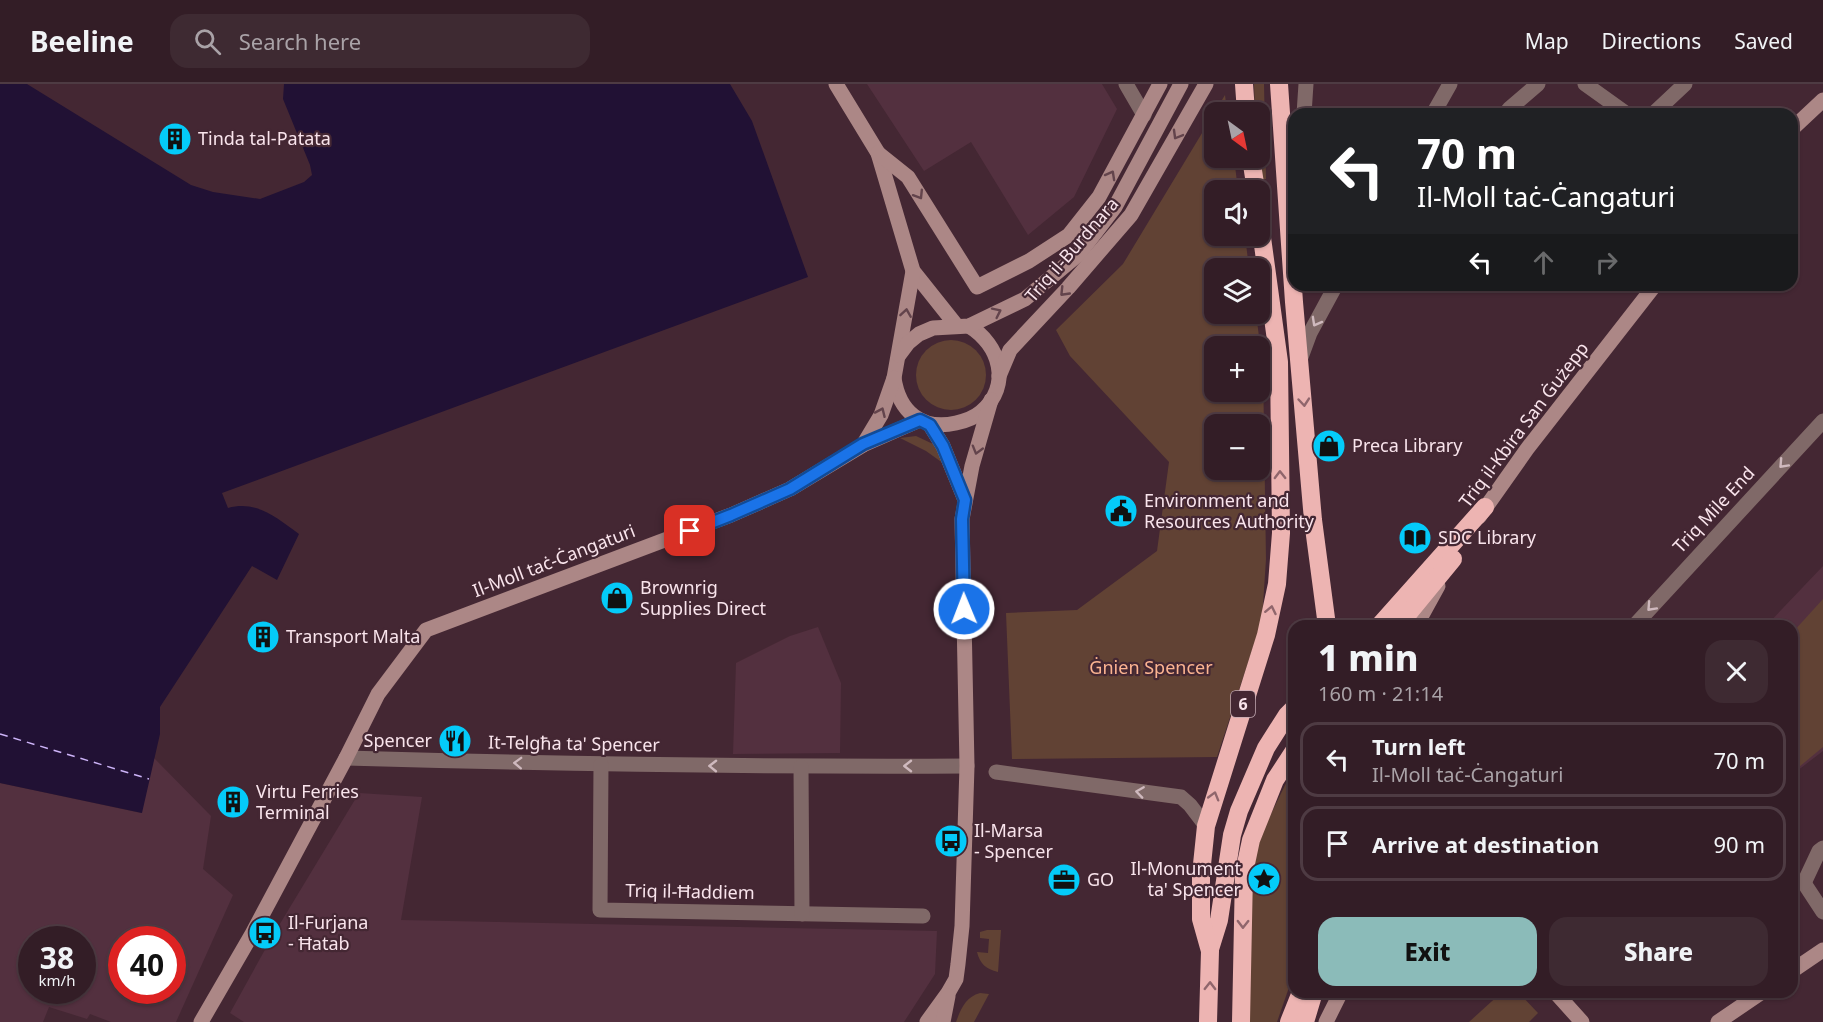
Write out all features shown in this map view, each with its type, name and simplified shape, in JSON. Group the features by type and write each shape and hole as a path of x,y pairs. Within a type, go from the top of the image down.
{"highway":[{"path":"1244,84 1245,102"},
{"path":"1279,84 1288,188"},
{"name":"6","path":"1210,951 1202,919 1201,874 1206,826 1266,635 1277,584 1281,533 1279,362 1263,246"},
{"path":"1294,291 1313,520 1326,620"},
{"path":"1384,620 1485,507"},
{"path":"1403,620 1453,559"},
{"name":"6","path":"1208,1022 1210,951 1219,920 1232,835 1246,791 1266,748 1288,714"},
{"name":"6","path":"1246,791 1288,732"},
{"path":"1241,1022 1244,873 1251,840 1275,780 1288,760"},
{"path":"1289,1022 1299,998"},
{"path":"1305,1022 1312,998"}],"street":[{"path":"836,84 878,153 913,271 894,378 896,390 909,413 925,422 943,446 965,500"},
{"path":"1125,84 1144,115"},
{"path":"878,153 908,177 977,287 1029,261 1069,235 1099,197 1160,84"},
{"path":"899,355 919,334 933,328 963,325 1025,298 1079,254 1115,207 1181,84"},
{"name":"Triq il-Burdnara","path":"999,376 1010,350 1068,288 1131,215 1206,84"},
{"path":"1304,108 1306,84"},
{"path":"1436,108 1450,84"},
{"path":"1510,108 1538,84"},
{"path":"1585,84 1619,108"},
{"path":"1659,108 1685,84"},
{"path":"1798,123 1823,100"},
{"path":"913,271 963,325 982,334 994,349 999,376 965,500 962,519 967,766 962,926 956,979 927,1022"},
{"path":"1300,360 1310,333 1333,291"},
{"name":"Triq il-Kbira San Ġużepp","path":"1419,620 1485,507 1527,449 1650,291"},
{"name":"Il-Moll taċ-Ċangaturi","path":"863,444 881,415 894,378"},
{"path":"925,422 951,424 967,420 981,412 991,400"},
{"name":"Triq Mile End","path":"1640,620 1823,421"},
{"name":"Il-Moll taċ-Ċangaturi","path":"201,1022 252,934 378,694 426,630 731,515 790,489 863,444 925,422"},
{"name":"It-Telgħa ta' Spencer","path":"346,758 601,765 967,766"},
{"name":"Triq il-Ħaddiem","path":"601,765 600,909 923,916"},
{"path":"801,767 802,914"},
{"path":"996,772 1181,798 1190,805 1206,826"},
{"path":"1823,848 1798,883 1823,912"},
{"path":"1798,967 1823,950"},
{"path":"944,1022 948,993"},
{"path":"1326,1022 1338,998"},
{"path":"1560,998 1582,1022"},
{"path":"1718,1022 1753,998"}],"shaded area":[{"path":"0,84 27,84 191,185 213,192 260,199 304,182 312,175 283,99 284,84 730,84 752,121 808,277 222,493 228,508 248,506 257,508 275,517 299,534 277,580 252,566 160,707 160,734 142,813 0,783"},
{"path":"867,84 1102,84 1117,109 1074,197 1028,235 971,142 924,171"},
{"path":"1823,566 1823,751 1798,770 1798,620 1772,620"},
{"path":"818,627 841,683 840,753 733,754 736,663 790,636"},
{"path":"154,758 211,816 203,869 233,895 186,1000 186,926 108,926 108,1004 184,1004 176,1022 111,1022 90,1014 87,1019 49,1007 43,1022 0,1022 0,783 141,813"},
{"path":"359,793 422,797 401,920 937,931 935,974 904,1022 244,1022 230,1013 272,937"}],"green space":[{"path":"1254,84 1264,84 1264,102 1255,102"},
{"name":"Ġnien Spencer","path":"1204,130 1204,168 1235,168 1237,180 1204,180 1204,246 1246,246 1248,258 1204,258 1204,324 1257,324 1259,336 1204,336 1204,402 1264,402 1264,414 1204,414 1204,480 1265,480 1266,559 1262,620 1217,757 1012,759 1006,613 1077,610 1157,551 1169,462 1070,356 1056,330 1123,264"},
{"path":"1260,168 1266,168 1266,179 1260,180"},
{"path":"951,340 964,343 976,350 983,362 986,375 983,388 976,400 964,407 951,410 938,407 926,400 919,388 916,375 919,362 926,350 938,343"},
{"path":"916,436 933,444 947,466 926,451 900,438"},
{"path":"1823,599 1823,747 1798,768 1798,626"},
{"path":"1288,779 1288,990 1277,1022 1250,1022 1250,891 1259,838"},
{"path":"1001,930 998,972 984,965 977,952 988,953 989,939 980,938 980,932"},
{"path":"980,993 989,994 974,1022 956,1022 965,1004 971,997"},
{"path":"1495,998 1524,998 1538,1013 1529,1022 1469,1022"}],"ferry route":[{"path":"0,734 149,779"}],"place":[{"name":"Tinda tal-Patata","path":"175,139"},
{"name":"Preca Library","path":"1329,446"},
{"name":"Environment and Resources Authority","path":"1121,511"},
{"name":"SDC Library","path":"1415,538"},
{"name":"Brownrig Supplies Direct","path":"617,598"},
{"name":"Transport Malta","path":"263,637"},
{"name":"Spencer","path":"455,741"},
{"name":"Virtu Ferries Terminal","path":"233,802"},
{"name":"Il-Marsa - Spencer","path":"951,841"},
{"name":"Il-Monument ta' Spencer","path":"1264,879"},
{"name":"GO","path":"1064,880"},
{"name":"Il-Furjana - Ħatab","path":"265,933"}],"route":[{"path":"690,531 790,489 863,444 920,420 930,425 943,446 965,500 962,519 964,609"}]}
